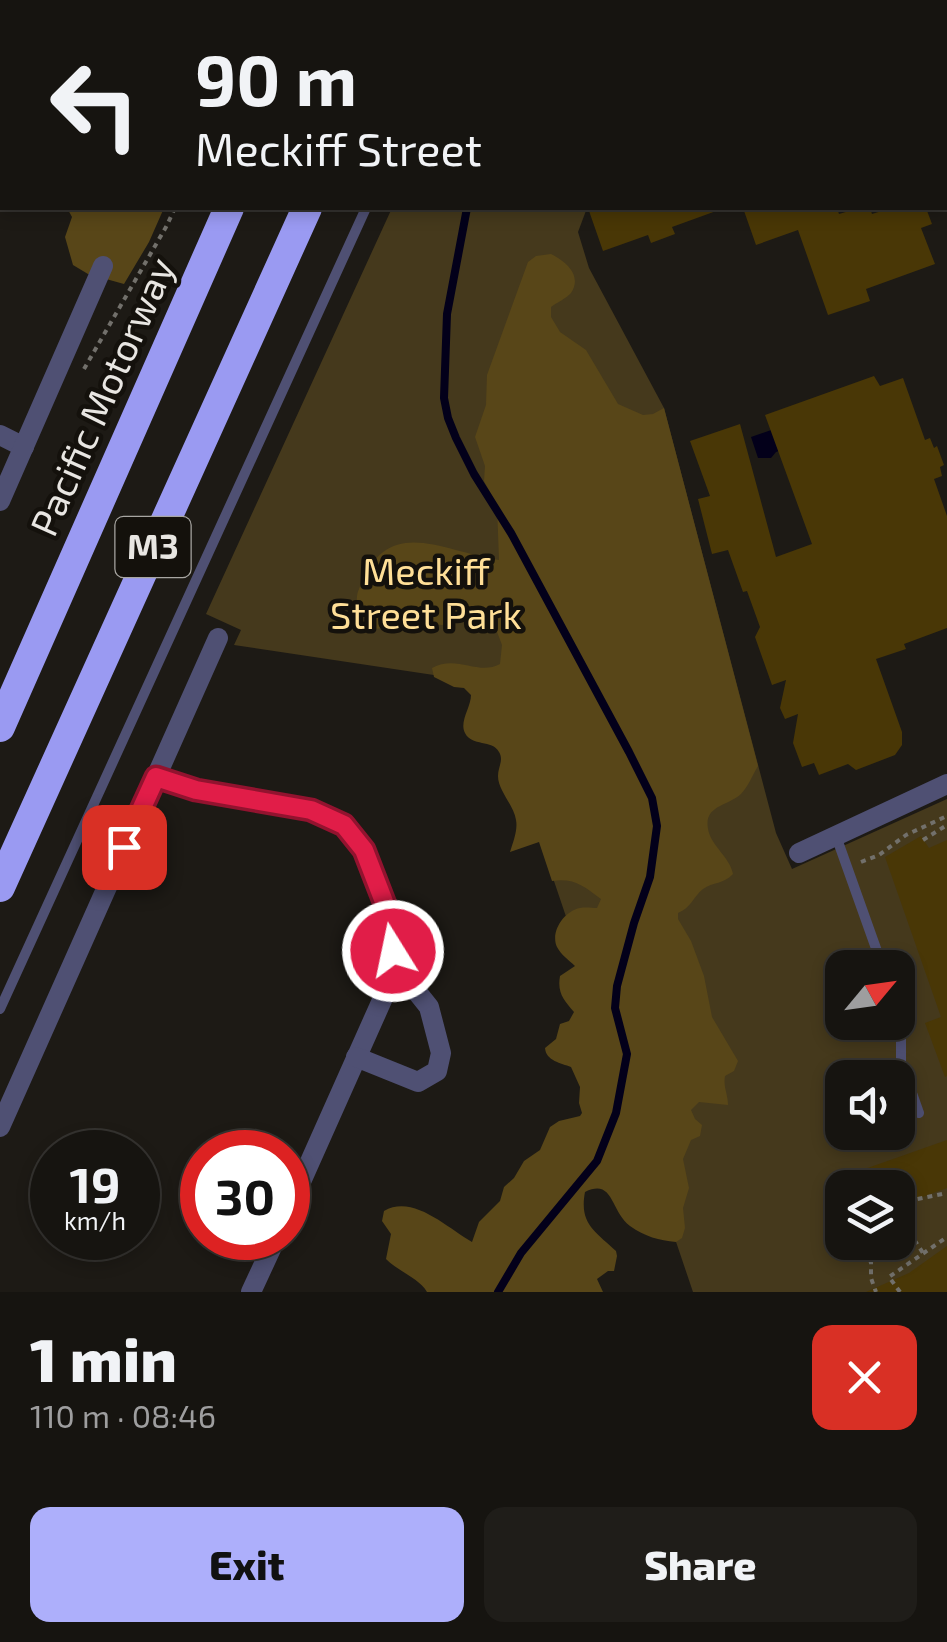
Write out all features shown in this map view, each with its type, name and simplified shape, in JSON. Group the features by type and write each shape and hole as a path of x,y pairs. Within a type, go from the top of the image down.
{"highway":[{"name":"Pacific Motorway","path":"0,728 229,210"},
{"name":"M3","path":"0,888 306,210"}],"street":[{"path":"0,501 104,266"},
{"path":"0,435 24,447"},
{"path":"0,1127 218,638"},
{"path":"156,777 196,790 311,810 344,825 364,850 388,912 393,951 391,980 310,1162"},
{"path":"799,853 947,784"},
{"path":"356,1058 418,1082 437,1071 442,1053 429,1007 417,992 391,980"},
{"path":"251,1292 266,1260"}],"lane":[{"path":"0,1009 365,210"},
{"path":"836,836 877,950"},
{"path":"901,1040 901,1062 920,1113"}],"path":[{"path":"59,367 77,372 89,362 174,210"},
{"path":"847,868 947,816"},
{"path":"923,840 947,825"},
{"path":"915,1200 947,1193"},
{"path":"900,1292 889,1277 947,1237"},
{"path":"915,1242 923,1254"},
{"path":"871,1262 876,1292"}],"green space":[{"path":"68,210 163,210 124,284 88,274 73,265 65,237 72,217"},
{"name":"Meckiff Street Park","path":"391,210 586,210 578,232 589,268 664,408 776,833 792,869 947,799 947,1292 693,1292 487,683 234,645 241,630 206,614"},
{"name":"Meckiff Street Park","path":"551,254 567,265 575,280 571,293 551,307 551,317 560,332 586,350 618,404 643,415 664,408 758,766 741,794 709,817 709,833 733,874 703,889 678,913 704,976 712,1017 738,1061 734,1071 725,1076 728,1105 699,1102 691,1110 702,1125 700,1136 691,1140 683,1159 689,1188 683,1208 682,1238 676,1242 664,1240 636,1230 624,1220 607,1193 594,1189 585,1192 584,1212 595,1232 617,1256 614,1271 597,1279 603,1292 427,1292 386,1259 391,1234 382,1221 384,1211 395,1207 418,1209 472,1242 479,1222 500,1201 504,1187 524,1161 540,1150 550,1127 580,1116 580,1087 571,1067 551,1059 545,1048 556,1039 560,1024 569,1021 574,1012 562,996 559,982 560,976 575,966 559,950 555,935 569,913 597,908 601,899 573,882 552,881 539,842 510,852 515,814 499,782 500,755 496,748 472,740 465,733 463,724 471,695 464,688 434,677 432,668 441,664 484,668 500,664 502,645 491,616 472,613 445,625 375,629 360,611 357,595 371,566 384,551 400,544 436,545 499,560 497,505 484,481 485,466 475,437 486,405 487,375 528,262 536,256"}],"water":[{"path":"774,429 782,450 771,458 758,458 751,437"}],"building":[{"path":"589,210 719,210 672,227 675,234 651,243 648,235 603,251"},
{"path":"744,210 838,210 839,214 871,210 872,214 885,210 927,210 932,224 921,228 935,264 866,289 870,301 828,315 798,230 756,245"},
{"path":"874,376 880,386 903,378 925,440 930,438 934,448 937,446 944,465 940,467 942,476 934,479 947,516 947,628 876,659 902,732 902,745 895,755 856,770 848,764 819,775 814,763 802,767 793,743 798,714 785,719 780,708 786,680 772,685 755,637 760,627 728,550 712,554 698,499 710,496 690,441 740,424 776,557 812,544 765,415"},
{"path":"921,836 929,848 947,840 945,1077 925,1023 941,1017 885,857"},
{"path":"947,1140 947,1188 915,1200 915,1170 862,1170"},
{"path":"947,1246 947,1292 866,1292 909,1273"}],"waterway":[{"path":"467,210 447,314 444,398 448,418 474,474 511,533 629,752 652,798 657,826 650,877 617,986 615,1008 627,1054 616,1113 597,1161 521,1253 498,1292"}],"route":[{"path":"124,847 156,777 196,790 311,810 344,825 364,850 388,912 393,951"}]}
